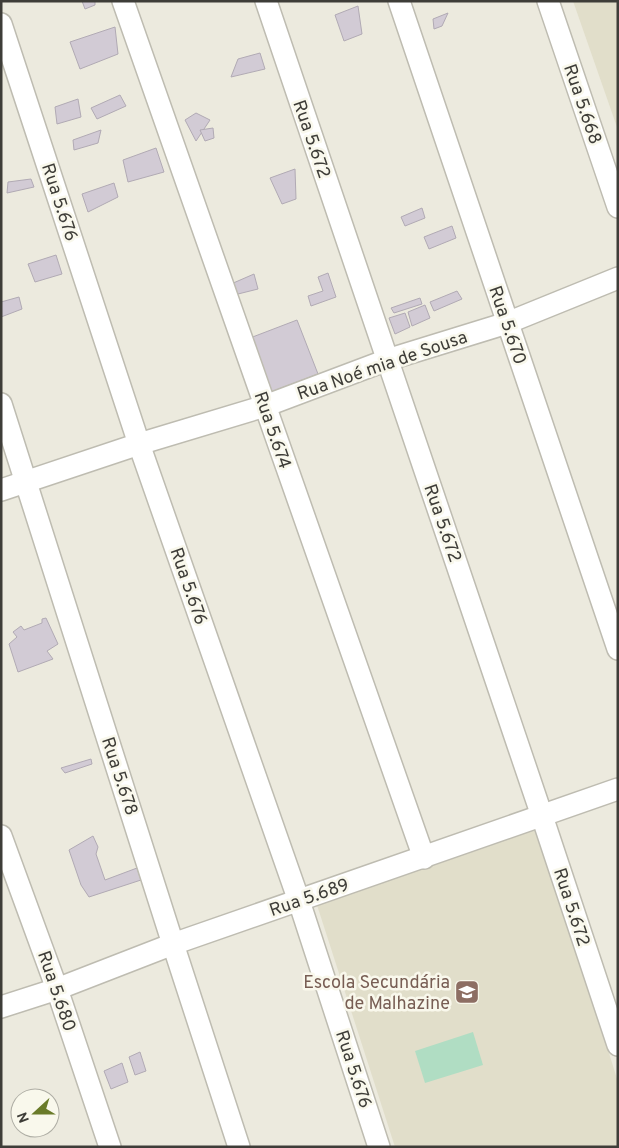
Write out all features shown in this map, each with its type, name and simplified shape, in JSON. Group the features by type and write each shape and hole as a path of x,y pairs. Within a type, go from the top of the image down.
{"street":[{"name":"Rua 5.674","path":"123,1 424,858"},
{"name":"Rua 5.672","path":"266,1 618,1045"},
{"name":"Rua 5.670","path":"399,1 618,649"},
{"name":"Rua 5.668","path":"548,1 618,207"},
{"name":"Rua 5.676","path":"1,24 139,444 299,901 379,1147"},
{"name":"Rua Noé mia de Sousa","path":"1,490 139,444 265,406 387,360 507,323 618,278"},
{"name":"Rua 5.678","path":"1,404 173,944 240,1147"},
{"name":"Rua 5.689","path":"1,1008 57,989 173,944 618,789"},
{"name":"Rua 5.680","path":"1,836 57,989 110,1147"}],"shaded area":[{"path":"573,1 618,1 618,130"},
{"name":"Escola Secundária de Malhazine","path":"538,826 618,1082 618,1147 395,1147 316,902"}],"green space":[{"path":"473,1032 483,1065 425,1083 415,1051"}],"building":[{"path":"82,1 95,1 95,5 85,9"},
{"path":"358,6 362,34 344,41 335,15"},
{"path":"448,13 442,26 434,29 433,19"},
{"path":"115,27 118,54 80,69 70,42"},
{"path":"260,53 265,69 231,77 238,59"},
{"path":"120,95 126,106 97,119 91,108"},
{"path":"78,99 81,117 57,124 55,107"},
{"path":"196,113 210,120 196,141 185,120"},
{"path":"213,128 214,138 205,141 200,130"},
{"path":"101,130 98,143 74,150 73,140"},
{"path":"156,148 164,172 128,182 123,160"},
{"path":"295,169 296,199 282,204 270,178"},
{"path":"31,179 34,187 7,193 8,182"},
{"path":"114,183 118,197 88,212 82,194"},
{"path":"422,208 425,218 405,226 401,217"},
{"path":"452,226 456,238 429,249 424,237"},
{"path":"56,255 62,274 35,282 28,264"},
{"path":"328,273 336,297 311,306 308,296 323,291 318,277"},
{"path":"254,274 258,289 238,294 231,284"},
{"path":"457,291 462,299 434,311 430,302"},
{"path":"19,297 22,309 1,317 1,302"},
{"path":"420,298 422,304 394,313 391,308"},
{"path":"425,305 430,318 412,326 408,312"},
{"path":"405,313 410,327 395,334 389,318"},
{"path":"297,320 318,374 271,392 250,338"},
{"path":"46,618 58,644 47,651 53,659 18,672 9,644 17,637 13,632 21,626 24,630 42,623 42,619"},
{"path":"91,759 92,764 65,773 61,768"},
{"path":"93,836 98,847 96,854 105,880 137,868 141,880 89,897 81,885 69,850"},
{"path":"140,1052 146,1071 135,1075 129,1057"},
{"path":"122,1063 128,1082 111,1089 104,1071"}],"place":[{"name":"Escola Secundária de Malhazine","path":"467,992"}]}
